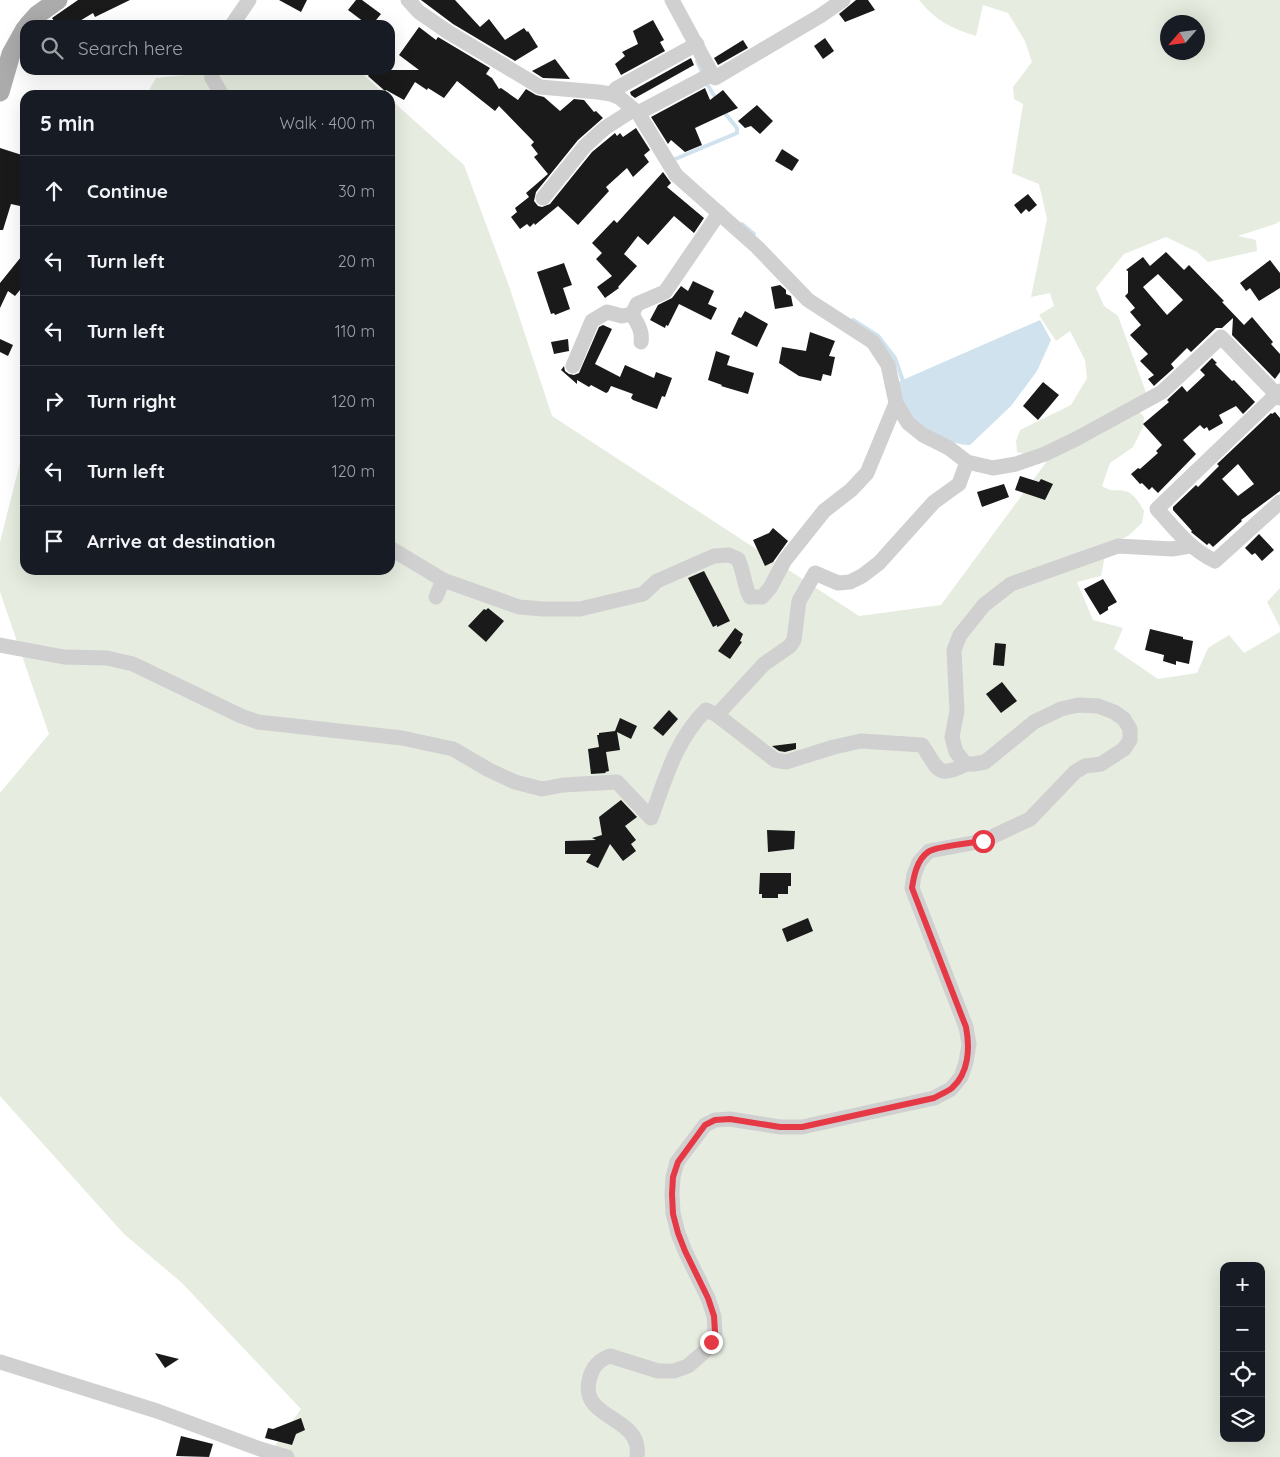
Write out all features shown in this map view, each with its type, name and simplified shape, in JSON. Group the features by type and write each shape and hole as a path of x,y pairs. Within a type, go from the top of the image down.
{"main road":[{"path":"32,20 58,0"},
{"path":"0,92 11,54 20,38"}],"street":[{"path":"235,20 249,0"},
{"path":"408,0 419,12 448,32 540,87 611,94 620,98 635,112 676,175 757,247 808,300 873,342 888,365 896,404 908,423 923,435 949,448 967,462 994,468 1016,464 1045,454 1076,439 1162,392 1220,337 1279,394 1157,509 1190,546 1215,561 1280,502"},
{"path":"672,0 707,77"},
{"path":"543,198 586,146 605,128 707,77 715,78 820,16 843,0"},
{"path":"611,94 617,88 692,47"},
{"path":"212,75 219,90"},
{"path":"632,314 637,304 665,292 719,213"},
{"path":"573,366 592,321 607,312 622,316 632,314"},
{"path":"632,314 640,328 642,336 640,342"},
{"path":"395,551 444,580 519,607 580,610 643,594 657,581 682,568 714,556 729,555 738,559 743,571 745,587 750,597 762,597 770,588 785,560 824,511 852,490 867,473 896,404"},
{"path":"717,714 764,664 790,646 794,640 799,601 815,572 838,584 850,582 862,576 879,563 934,502 959,484 967,462"},
{"path":"966,764 956,752 952,737 957,711 954,650 960,635 984,605 1011,584 1048,570 1061,568 1118,546 1172,549 1190,546"},
{"path":"436,597 444,580"},
{"path":"0,645 64,658 107,658 133,664 241,716 258,722 402,738 453,749 489,770 515,782 542,789 563,785 617,782 651,818 674,754 697,718 706,710 717,714 775,760 786,762 834,747 861,741 922,745 939,769 946,773 966,764 985,762 1034,722 1061,709 1078,705 1098,706 1114,712 1124,719 1130,729 1130,740 1124,749 1101,764 1086,766 1075,772 1030,819 983,841 929,851 919,862 912,888 966,1027 969,1044 961,1077 951,1089 934,1098 802,1127 780,1127 730,1119 715,1120 705,1125 678,1162 673,1177 673,1214 685,1251 708,1298 714,1316 715,1332 704,1352 688,1366 674,1371 658,1371 610,1356 600,1360 593,1368 589,1379 590,1398 596,1408 630,1431 638,1447 637,1457"},
{"path":"0,1362 157,1411 287,1457"}],"shaded area":[{"path":"919,0 1280,0 1280,221 1238,236 1256,240 1257,251 1208,262 1197,252 1166,237 1124,254 1096,288 1104,306 1118,316 1147,395 1051,446 1025,454 1017,452 1016,441 1020,430 1071,405 1087,378 1085,360 1070,331 1056,341 1039,315 1054,306 1050,293 1031,297 1047,219 1039,184 1012,173 1023,104 1014,99 1013,87 1032,62 1025,41 1008,13 983,5 976,36 944,23"},
{"path":"186,75 364,75 380,90 149,90 156,78"},
{"path":"395,103 464,165 509,286 552,416 859,616 941,605 1050,457 1137,409 1144,417 1143,427 1133,447 1110,463 1102,486 1111,490 1125,491 1134,496 1144,511 1142,523 1128,536 1107,545 1101,576 1077,582 1093,620 1123,628 1114,649 1158,679 1197,673 1208,648 1229,635 1244,653 1280,632 1280,1457 267,1457 301,1409 181,1282 124,1234 0,1096 0,793 49,734 0,592 0,542 20,463 20,575 395,575"},
{"path":"1280,588 1280,627 1267,602"}],"water":[{"path":"1040,320 1051,340 1037,371 1011,406 970,445 954,443 936,435 920,424 908,412 898,382"}],"building":[{"path":"78,0 130,0 95,17 93,13 81,20 53,20 52,18"},
{"path":"279,0 307,0 301,12"},
{"path":"356,0 362,0 381,14 376,20 361,20 348,10"},
{"path":"421,0 455,0 480,27 489,19 505,40 524,28 538,47 515,61 453,24"},
{"path":"856,0 868,0 875,10 845,22 839,14"},
{"path":"653,20 664,40 660,42 665,51 621,75 615,64 625,56 622,52 638,44 633,31"},
{"path":"419,27 436,40 438,37 490,68 486,74 492,78 499,89 501,88 518,100 526,89 544,97 560,111 574,99 584,100 594,112 596,111 603,118 578,140 536,192 534,201 538,206 542,207 550,204 592,152 615,133 617,136 620,133 623,137 636,128 650,150 644,155 649,162 633,177 627,168 606,187 609,191 578,225 558,206 535,225 534,223 530,227 527,224 520,229 511,217 517,212 515,208 529,197 526,193 548,174 534,157 538,154 531,145 534,142 499,106 495,111 457,81 444,98 415,82 404,100 395,95 395,90 384,90 369,75 395,75 395,70 419,70 399,55"},
{"path":"825,38 834,51 823,59 814,46"},
{"path":"743,40 748,48 718,65 714,58"},
{"path":"691,58 694,65 635,98 631,95 630,92"},
{"path":"555,59 570,79 543,78 532,71"},
{"path":"705,88 710,100 723,90 738,108 695,128 702,145 685,152 671,140 668,144 651,117"},
{"path":"757,105 773,121 760,134 751,126 745,128 738,121"},
{"path":"0,148 20,154 20,206 11,204 3,230 0,230"},
{"path":"782,149 799,160 792,171 775,161"},
{"path":"663,172 671,183 667,187 704,218 694,233 674,216 648,245 638,236 624,254 637,266 619,288 605,298 597,287 612,276 596,259 602,253 592,243 614,220 617,223"},
{"path":"1028,194 1037,205 1029,212 1026,209 1021,214 1014,205"},
{"path":"1166,252 1184,270 1189,265 1244,325 1252,317 1273,342 1271,344 1280,354 1280,372 1275,379 1232,335 1233,318 1222,328 1216,328 1191,352 1187,348 1171,364 1174,368 1154,386 1148,379 1154,375 1140,361 1148,354 1130,335 1141,325 1130,312 1135,308 1125,296 1128,293 1128,271 1126,270 1143,257 1150,266","holes":["1158,274 1183,300 1167,315 1143,287"]},
{"path":"20,258 20,290 15,296 8,291 0,308 0,283"},
{"path":"1270,260 1280,273 1280,288 1259,301 1250,288 1246,291 1240,283"},
{"path":"564,263 572,285 563,288 570,309 555,315 554,313 551,314 537,272"},
{"path":"693,281 714,291 708,304 717,308 711,320 679,304 668,326 666,325 665,328 650,320 658,305 672,298 681,286 688,291"},
{"path":"780,285 786,290 786,294 791,296 793,306 775,309 771,287"},
{"path":"745,311 768,324 757,347 731,334 739,317 741,318"},
{"path":"603,325 612,329 595,364 620,377 625,365 654,378 656,372 672,378 665,397 662,396 657,409 633,400 631,398 633,394 611,386 606,393 577,380 577,384 561,370 564,366 565,371 569,374 579,373 599,327"},
{"path":"810,332 835,341 829,356 835,357 831,376 823,374 821,381 799,376 779,363 782,347 806,351"},
{"path":"0,339 13,345 8,356 0,352"},
{"path":"568,339 569,351 554,354 551,342"},
{"path":"716,351 730,356 727,365 754,373 748,394 708,380"},
{"path":"1212,358 1217,363 1215,364 1255,402 1243,414 1236,406 1219,415 1223,423 1209,431 1207,427 1204,429 1200,425 1183,440 1196,454 1158,493 1152,487 1149,490 1131,474 1138,468 1140,469 1158,453 1156,451 1162,445 1143,424 1169,402 1167,400 1182,386 1187,392 1205,375 1200,370"},
{"path":"1043,382 1059,395 1038,420 1023,406"},
{"path":"1275,412 1280,418 1280,491 1241,520 1213,547 1209,543 1207,545 1191,532 1173,510 1173,507 1196,485 1198,487 1219,466 1217,464","holes":["1238,464 1254,484 1238,496 1222,479"]},
{"path":"1020,476 1039,482 1041,479 1053,484 1045,500 1015,490"},
{"path":"1004,484 1009,497 982,507 977,492"},
{"path":"773,528 788,541 773,562 765,566 753,540 769,533"},
{"path":"1259,534 1274,550 1262,561 1255,553 1252,555 1245,548"},
{"path":"704,571 730,621 717,627 717,625 713,627 688,578"},
{"path":"1103,579 1117,602 1100,615 1084,589"},
{"path":"488,608 504,621 486,642 468,626 484,609"},
{"path":"735,628 743,634 740,641 742,642 730,659 718,651"},
{"path":"1150,629 1193,641 1189,664 1176,661 1176,665 1163,661 1164,655 1145,650"},
{"path":"995,643 1006,644 1004,666 993,665"},
{"path":"1002,682 1017,701 1001,713 986,694"},
{"path":"669,710 678,719 663,736 653,728"},
{"path":"620,718 637,726 631,739 617,732 620,750 606,752 609,771 591,774 588,749 599,747 597,735 599,733 615,731"},
{"path":"796,743 796,749 785,752 779,751 772,746"},
{"path":"621,800 637,817 625,826 636,840 631,844 636,851 623,861 610,844 598,868 586,862 591,854 565,854 565,841 596,840 592,838 602,835 599,817"},
{"path":"767,830 795,831 794,849 768,852"},
{"path":"760,873 791,873 791,886 788,886 788,894 778,894 778,898 762,898 762,894 759,894"},
{"path":"808,918 813,931 787,942 782,929"},
{"path":"155,1353 179,1359 165,1368"},
{"path":"301,1418 305,1430 296,1434 292,1445 265,1438 268,1428 273,1429"},
{"path":"181,1436 213,1444 209,1457 176,1456"}],"waterway":[{"path":"697,61 703,75"},
{"path":"706,82 716,99"},
{"path":"674,163 673,160 737,133 737,128 724,112"},
{"path":"742,224 754,234"},
{"path":"853,320 878,336 895,358 904,384"}],"route":[{"path":"711,1342 715,1332 714,1316 708,1298 685,1251 673,1214 673,1177 678,1162 705,1125 715,1120 730,1119 780,1127 802,1127 934,1098 951,1089 961,1077 966,1062 969,1044 966,1027 912,888 919,862 929,851 983,841"}]}
